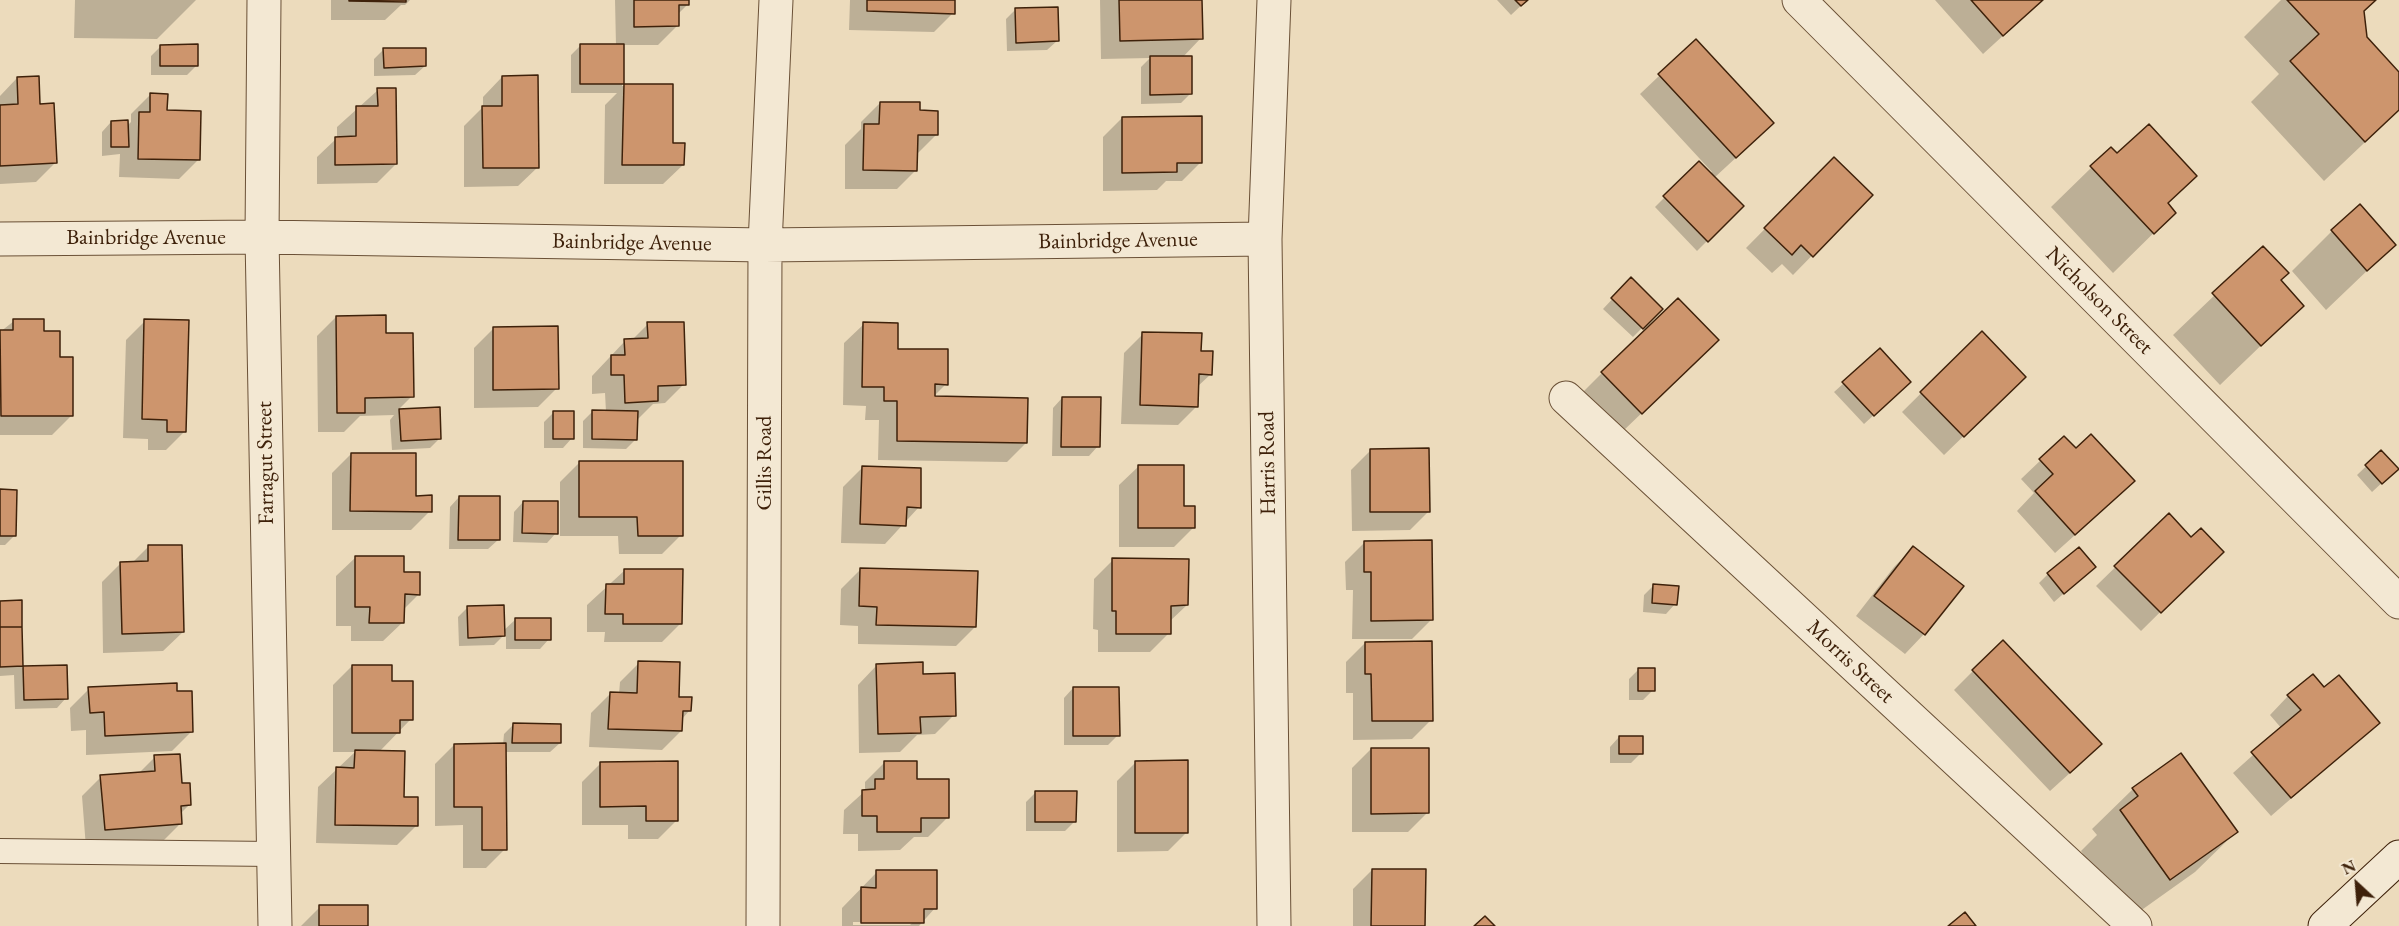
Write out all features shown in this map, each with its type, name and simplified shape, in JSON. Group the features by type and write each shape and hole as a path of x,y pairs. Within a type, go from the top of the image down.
{"street":[{"name":"Farragut Street","path":"264,0 262,237 275,926"},
{"name":"Gillis Road","path":"764,926 765,245 776,0"},
{"name":"Harris Road","path":"1274,0 1264,239 1274,926"},
{"name":"Nicholson Street","path":"1799,0 2399,602"},
{"name":"Bainbridge Avenue","path":"0,239 262,237 765,245 1264,239"},
{"name":"Morris Street","path":"1566,398 2135,926"},
{"path":"2325,926 2399,857"}],"lane":[{"path":"0,851 273,854"}],"building":[{"path":"406,0 406,2 349,1"},
{"path":"634,0 689,0 689,5 679,5 679,26 634,27"},
{"path":"867,0 955,0 955,14 867,11"},
{"path":"1119,0 1202,0 1203,39 1120,41"},
{"path":"1515,0 1528,0 1521,6"},
{"path":"1971,0 2043,0 2003,36"},
{"path":"2287,0 2376,0 2364,11 2367,37 2399,72 2399,110 2365,142 2290,61 2319,34"},
{"path":"1058,7 1059,41 1016,43 1015,8"},
{"path":"1696,39 1774,123 1736,158 1658,74"},
{"path":"198,44 198,66 160,66 160,45"},
{"path":"580,44 624,44 624,84 580,84"},
{"path":"383,48 426,48 426,66 384,68"},
{"path":"1150,56 1192,56 1192,94 1150,95"},
{"path":"538,75 539,168 483,168 482,106 502,106 502,76"},
{"path":"39,76 40,104 54,103 57,163 0,166 0,105 18,104 17,77"},
{"path":"624,84 673,84 673,143 685,143 684,165 622,165"},
{"path":"377,88 396,88 397,164 335,165 335,137 356,136 356,106 378,106"},
{"path":"150,93 168,94 167,110 201,111 200,160 138,159 139,112 150,112"},
{"path":"880,102 920,102 920,110 938,111 938,135 918,135 917,171 863,170 864,124 879,124"},
{"path":"1202,116 1202,163 1177,163 1177,172 1122,173 1122,117"},
{"path":"128,120 129,147 111,147 111,121"},
{"path":"2149,124 2197,176 2168,203 2176,213 2154,234 2090,166 2111,147 2117,153"},
{"path":"1834,157 1873,195 1813,257 1801,245 1792,255 1764,228"},
{"path":"1699,161 1744,206 1708,242 1663,196"},
{"path":"2360,204 2396,245 2367,271 2331,230"},
{"path":"2263,246 2289,273 2281,280 2304,306 2261,346 2212,293"},
{"path":"1631,277 1663,309 1643,329 1611,298"},
{"path":"1678,298 1719,340 1642,414 1601,372"},
{"path":"386,315 386,333 413,333 414,397 365,398 365,413 337,413 336,316"},
{"path":"13,319 44,319 44,331 60,331 60,357 73,357 73,416 1,416 0,330 13,330"},
{"path":"144,319 189,320 186,432 167,432 167,420 142,419"},
{"path":"647,322 684,322 686,385 658,386 658,401 625,403 624,375 611,375 611,355 625,355 624,339 648,338"},
{"path":"863,322 898,323 898,349 948,349 948,385 935,384 935,396 1028,398 1027,443 897,441 897,401 884,401 884,387 862,387"},
{"path":"558,326 559,389 493,390 493,327"},
{"path":"1982,331 2026,377 1964,437 1920,392"},
{"path":"1142,332 1202,333 1201,351 1213,351 1212,375 1199,374 1198,407 1140,405"},
{"path":"1880,348 1911,382 1874,416 1842,382"},
{"path":"1062,397 1101,397 1100,447 1061,447"},
{"path":"440,407 441,439 401,441 399,409"},
{"path":"592,410 638,411 637,440 592,439"},
{"path":"553,411 574,411 574,439 553,439"},
{"path":"2091,434 2135,481 2075,535 2035,491 2053,474 2039,459 2064,436 2076,448"},
{"path":"1429,448 1430,512 1370,512 1370,449"},
{"path":"2381,450 2399,469 2382,484 2365,465"},
{"path":"351,453 416,453 416,496 432,495 432,512 350,511"},
{"path":"579,461 683,461 683,536 638,536 637,517 579,517"},
{"path":"1138,465 1184,465 1184,506 1195,506 1195,528 1138,528"},
{"path":"862,466 921,468 921,508 907,507 906,526 860,524"},
{"path":"0,489 17,490 16,536 0,536"},
{"path":"459,496 500,496 500,540 458,540"},
{"path":"523,501 558,501 558,534 522,533"},
{"path":"2169,513 2191,537 2201,528 2224,552 2161,613 2114,566"},
{"path":"1432,540 1433,620 1371,621 1371,572 1364,572 1364,541"},
{"path":"148,545 182,545 184,632 122,634 120,562 148,561"},
{"path":"1913,546 1964,586 1925,635 1874,596"},
{"path":"2079,547 2096,567 2064,594 2047,573"},
{"path":"355,556 404,556 404,572 420,572 420,595 405,594 404,623 369,623 370,607 355,607"},
{"path":"1112,558 1189,559 1188,605 1171,606 1171,634 1116,634 1116,611 1112,611"},
{"path":"860,568 978,571 976,627 876,625 877,607 859,606"},
{"path":"624,569 683,569 682,624 623,624 623,614 605,614 606,584 624,584"},
{"path":"1653,584 1679,586 1677,605 1652,603"},
{"path":"22,600 22,627 0,627 0,601"},
{"path":"504,605 505,636 468,638 467,606"},
{"path":"515,618 551,618 551,640 515,640"},
{"path":"0,627 22,627 23,666 0,667"},
{"path":"2003,640 2102,744 2070,773 1972,670"},
{"path":"1432,641 1433,721 1372,721 1371,674 1365,674 1365,642"},
{"path":"638,661 680,662 679,697 692,697 691,711 683,711 682,731 608,729 610,692 637,693"},
{"path":"923,662 923,674 955,673 956,716 920,717 921,733 878,734 876,664"},
{"path":"67,665 68,699 24,700 23,666"},
{"path":"352,665 392,665 392,681 413,681 413,720 400,720 400,733 352,733"},
{"path":"1638,668 1655,668 1655,691 1638,691"},
{"path":"2313,674 2324,687 2339,675 2380,723 2291,798 2251,752 2301,710 2287,695"},
{"path":"177,683 177,691 192,691 193,732 105,736 104,712 90,713 88,687"},
{"path":"1073,687 1119,687 1120,736 1073,736"},
{"path":"513,723 561,724 561,743 512,743"},
{"path":"1619,736 1643,736 1643,754 1619,754"},
{"path":"506,743 507,850 482,850 482,807 454,807 454,744"},
{"path":"1371,748 1429,748 1429,813 1371,814"},
{"path":"355,750 405,751 404,797 418,797 418,826 335,825 336,767 354,768"},
{"path":"2181,753 2238,832 2170,880 2120,810 2138,796 2132,788"},
{"path":"180,754 182,783 190,783 191,805 181,806 182,824 105,830 100,775 155,771 154,755"},
{"path":"1188,760 1188,833 1135,833 1135,761"},
{"path":"678,761 678,821 646,821 646,806 600,807 600,762"},
{"path":"884,761 917,761 917,779 949,779 949,818 921,818 921,832 877,832 877,816 862,816 862,790 875,789 875,779 884,779"},
{"path":"1035,791 1077,791 1076,822 1035,822"},
{"path":"1372,869 1426,869 1425,926 1371,926"},
{"path":"876,870 937,870 937,909 924,909 924,923 861,923 861,887 876,888"},
{"path":"319,905 368,905 368,926 319,926"},
{"path":"1965,912 1976,926 1948,926"},
{"path":"1485,916 1495,926 1474,926"}]}
